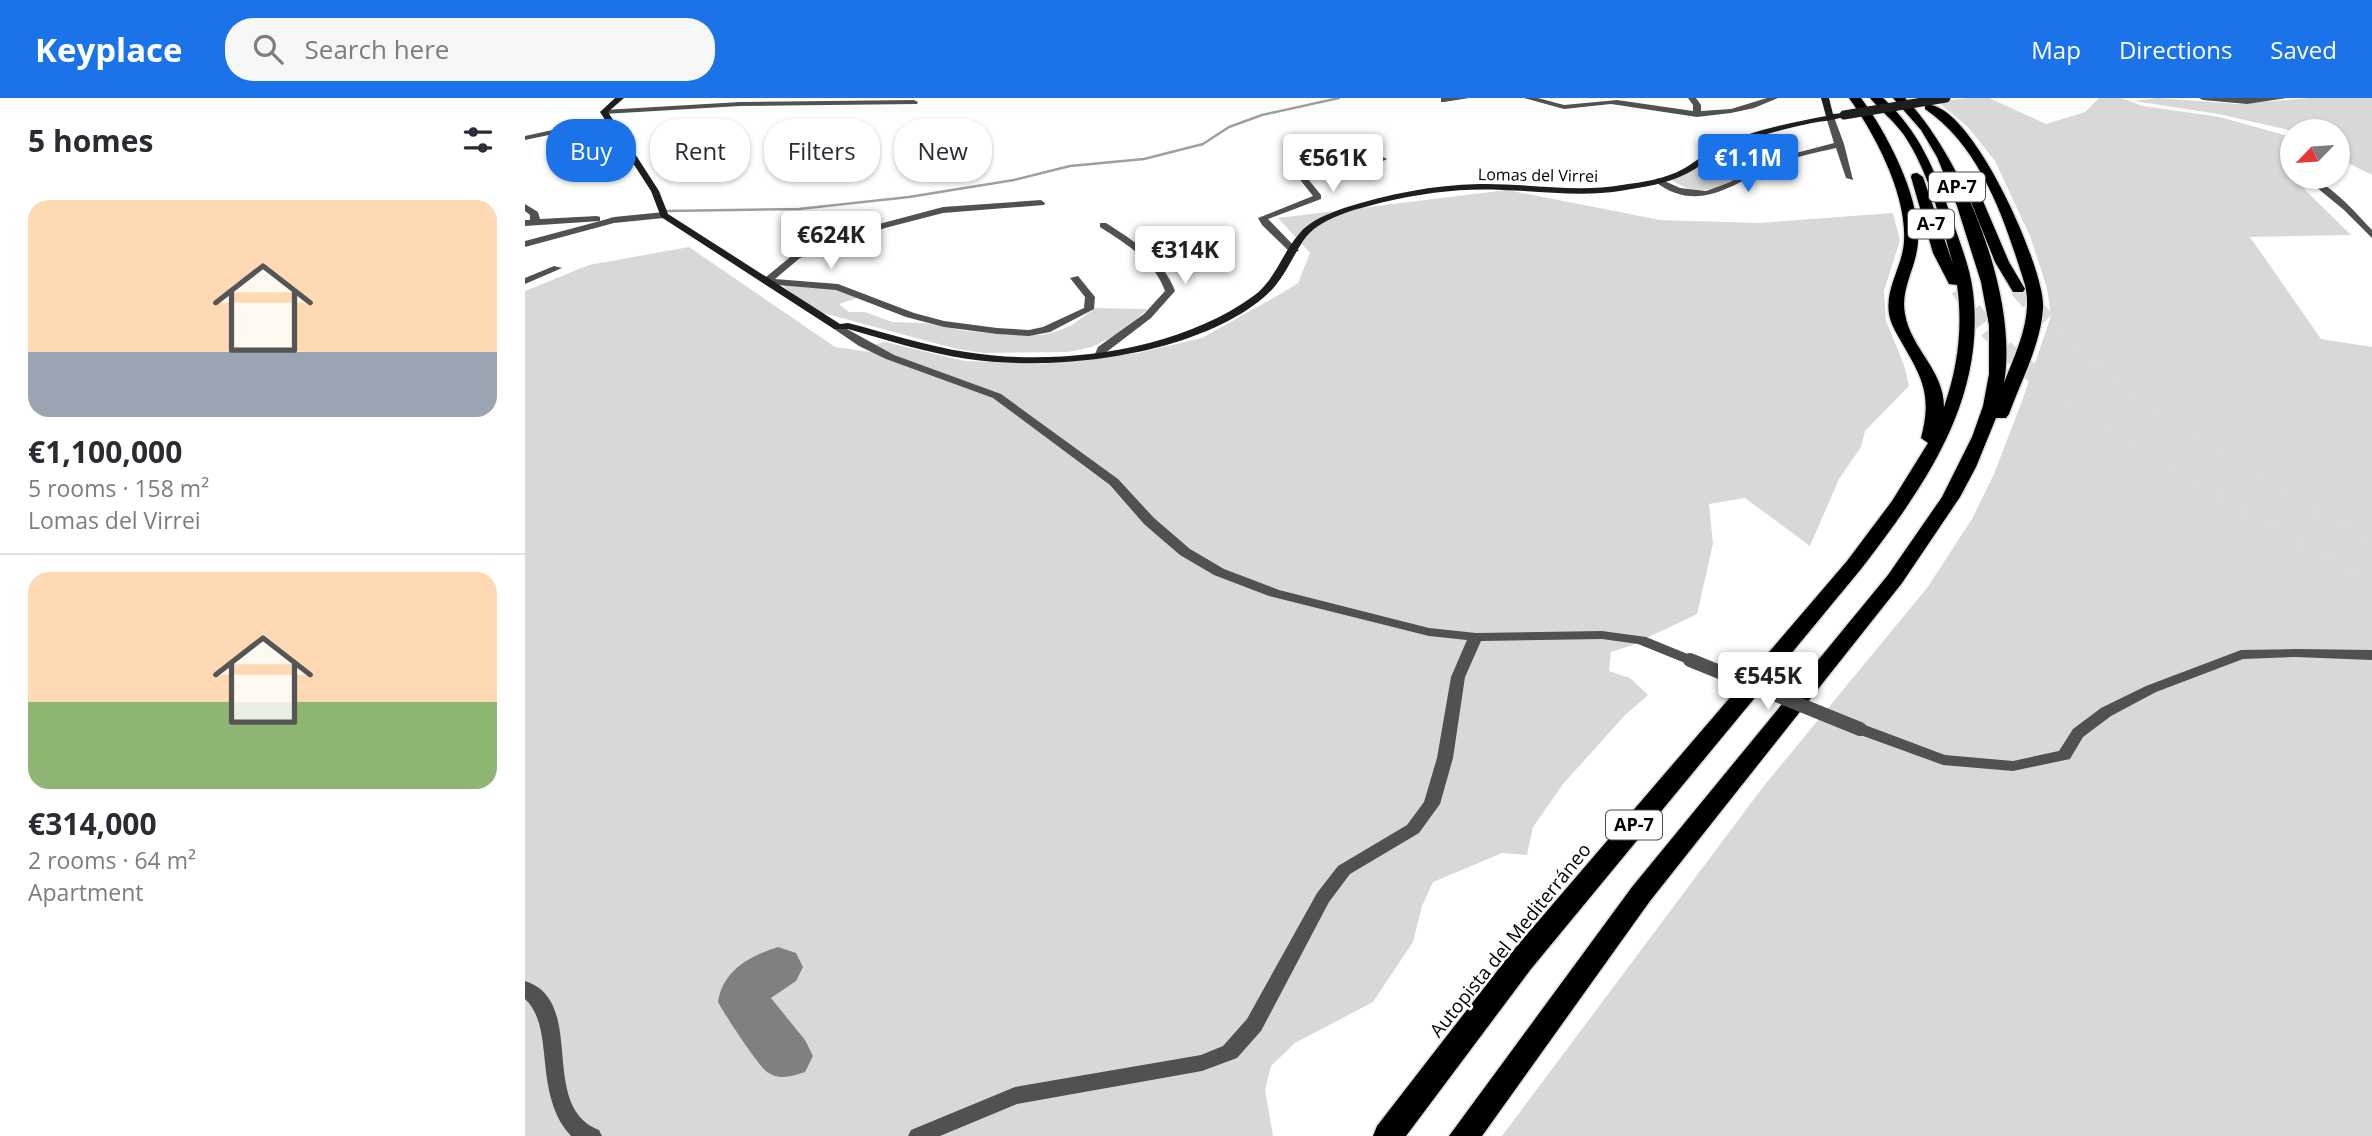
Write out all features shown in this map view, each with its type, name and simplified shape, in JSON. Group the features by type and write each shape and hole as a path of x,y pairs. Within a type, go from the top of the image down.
{"highway":[{"path":"1856,98 1869,113 1883,141 1904,203 1910,232 1911,242 1898,285 1895,307 1902,329 1933,381 1937,398 1929,457"},
{"path":"1862,98 1877,112 1902,146"},
{"name":"A-7","path":"1908,98 1939,130 1959,160 2002,261 2018,289"},
{"name":"Autopista del Mediterráneo","path":"1388,1136 1521,961 1854,565 1888,521 1938,446 1955,407 1964,369 1968,325 1959,260 1927,166 1903,123 1885,99"},
{"name":"A-7","path":"1885,99 1941,253 1963,291"},
{"name":"AP-7","path":"1464,1136 1641,894 1895,579 1929,532 1970,461 1985,424 1994,391 1998,341 1990,289 1983,261 1943,153 1930,131 1885,99"},
{"path":"1924,102 1954,127 1985,168 2016,240 2035,297 2035,316 1987,448 1970,461"},
{"path":"1924,102 1949,130 1968,161"}],"street":[{"path":"606,116 619,98"},
{"path":"1444,100 1465,98"},
{"path":"1528,98 1568,107 1619,100 1635,107 1697,114 1730,114 1774,98"},
{"path":"1692,98 1697,105 1697,114"},
{"path":"1825,98 1850,178"},
{"name":"Lomas del Virrei","path":"1294,250 1298,241 1320,222 1371,203 1462,188 1496,187 1564,192 1619,188 1658,181 1685,172 1710,153 1731,143 1830,117 1946,98"},
{"path":"2203,98 2247,102 2283,98"},
{"path":"525,138 606,116 740,104 914,103"},
{"path":"606,116 655,191 664,215 863,344 997,396 1114,482 1149,520 1185,552 1219,572 1274,593 1429,632 1476,638 1602,635 1641,640 1943,760 2013,766 2064,755 2078,733 2106,712 2151,689 2241,655 2372,655"},
{"path":"1658,181 1686,192 1712,192 1726,189 1772,163 1840,145"},
{"path":"838,327 848,326 986,358 1045,359 1100,354 1186,335 1224,319 1249,304 1273,284 1294,250 1263,218 1318,197 1298,172 1303,167 1322,162 1383,159"},
{"path":"2323,189 2347,208 2372,235"},
{"path":"766,281 797,256 882,226 943,210 1041,203"},
{"path":"525,207 535,214 530,223"},
{"path":"530,223 664,215"},
{"path":"525,244 614,220"},
{"path":"1100,354 1102,349 1140,324 1159,307 1170,291 1167,276 1140,251 1103,226"},
{"path":"525,281 557,268"},
{"path":"766,281 838,287 910,315 944,324 1028,332 1059,326 1089,309 1090,297 1075,278"},
{"path":"863,344 884,336"},
{"path":"918,1136 1015,1096 1202,1063 1230,1052 1254,1025 1323,898 1344,870 1413,829 1431,804 1445,758 1458,677 1476,638"},
{"path":"525,988 543,1005 553,1038 555,1078 565,1111 576,1129 592,1136"}],"shaded area":[{"path":"1989,98 2046,124 2085,112 2099,98 2121,98 2143,106 2220,117 2280,134 2280,189 2304,189 2351,235 2250,237 2321,339 2372,347 2372,1136 1502,1136 1763,787 1927,588 1972,519 1994,474 2051,316 2047,288 2030,236 1995,161 1968,127 1938,102"},
{"path":"2157,98 2238,104 2310,98 2372,98 2372,175 2350,164 2350,119 2280,119 2280,128 2218,114 2134,101"},
{"path":"1732,147 1769,160 1723,186 1710,189 1698,190 1673,181 1673,179 1689,173"},
{"path":"1507,190 1660,220 1759,223 1893,213 1900,240 1884,291 1886,321 1904,365 1909,386 1865,431 1861,447 1839,479 1810,546 1745,498 1709,504 1713,544 1697,614 1630,646 1611,652 1609,671 1630,678 1648,695 1626,714 1563,784 1533,827 1527,855 1502,853 1433,882 1422,906 1413,942 1373,1002 1295,1043 1271,1066 1265,1090 1273,1136 525,1136 525,291 589,265 689,247 835,347 891,355 876,347 876,344 885,342 965,361 1040,364 1138,353 1202,338 1282,293 1298,283 1310,253 1278,218"},
{"path":"782,284 838,288 860,297 839,304 849,312 865,312 892,322 925,323 965,331 1014,335 1042,335 1058,331 1072,325 1095,308 1148,309 1119,334 1092,347 1068,352 983,353 957,349 819,312"}],"waterway":[{"path":"666,211 799,209 909,197 1014,180 1070,166 1144,159 1203,144 1229,127 1262,115 1339,98"}],"taxiway":[{"path":"778,967 751,985 744,1002 786,1056"}],"tunnel":[{"path":"1959,289 1994,337 2042,381 2097,422 2212,491"},
{"path":"2018,289 2047,320 2109,375 2210,447 2281,491"},
{"path":"2209,490 2372,583"},
{"path":"2278,490 2372,543"}]}
